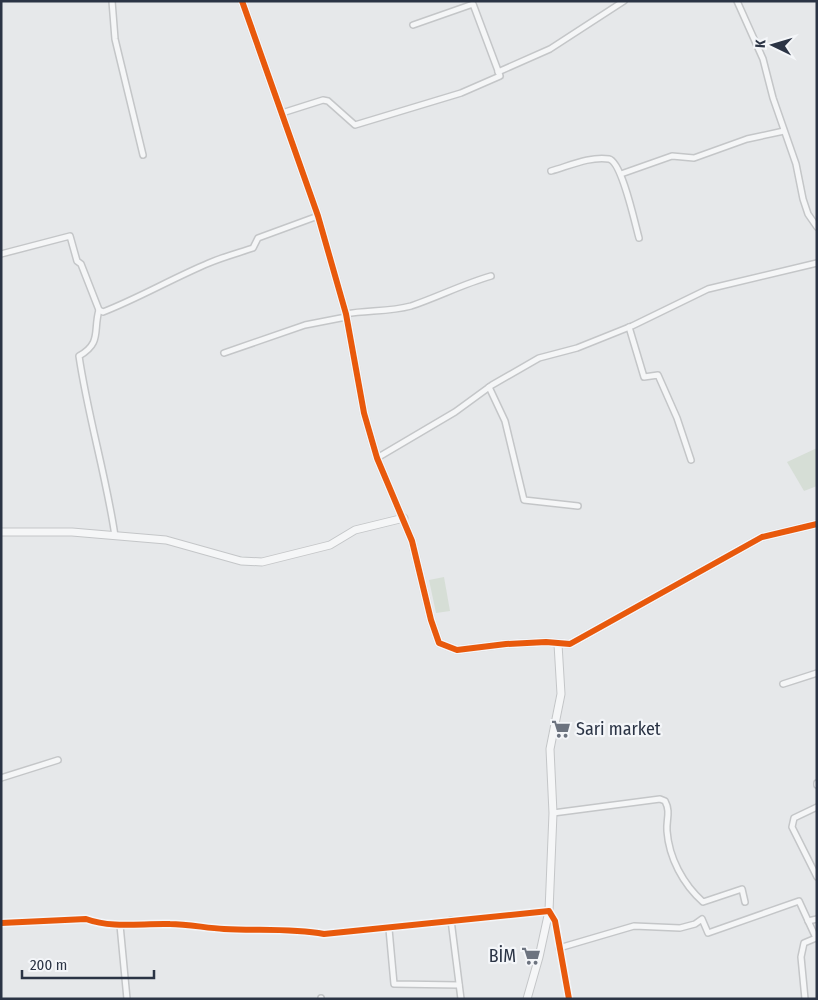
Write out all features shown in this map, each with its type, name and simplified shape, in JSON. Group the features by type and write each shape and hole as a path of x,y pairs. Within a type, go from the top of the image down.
{"street":[{"path":"112,1 114,39 143,155"},
{"path":"242,1 318,216 346,316 364,413 377,458 404,518 420,566 435,635 439,643 457,650 506,644 546,642 570,644 762,537 817,524"},
{"path":"498,72 550,49 624,1"},
{"path":"737,1 763,59 784,131 796,164 808,214 817,227"},
{"path":"282,113 322,100 328,101 354,124 461,92 500,76 473,4 413,25"},
{"path":"621,174 672,156 694,158 747,139 784,131"},
{"path":"551,171 592,160 610,159 614,162 621,174 638,238"},
{"path":"99,310 103,312 135,300 161,284 210,262 253,248 258,238 318,216"},
{"path":"1,254 70,236 77,261 81,264 99,310 95,340 89,350 78,356 89,418 104,471 115,536"},
{"path":"377,458 455,412 489,387 539,358 578,348 629,327 708,289 817,263"},
{"path":"224,353 305,325 346,316 411,306 466,283 491,276"},
{"path":"629,327 644,377 658,375 677,418 691,460"},
{"path":"489,387 505,421 524,500 578,506"},
{"path":"1,532 72,532 166,540 240,561 262,562 321,548 355,530 404,518"},
{"path":"527,999 549,911 552,813 550,749 561,694 558,644"},
{"path":"783,684 817,673"},
{"path":"1,778 58,760"},
{"path":"552,813 660,799 665,801 669,811 667,828 671,851 678,871 692,892 703,902 742,890 745,902"},
{"path":"817,807 794,818 792,827 817,877"},
{"path":"559,948 634,926 680,928 694,924 702,919 708,933 800,900 816,938 804,943 801,957 804,999"},
{"path":"1,923 86,919 96,923 120,925 170,924 224,929 307,931 324,934 389,929 451,920 549,911"},
{"path":"549,911 555,921 559,948 567,979 569,999"},
{"path":"808,921 817,919"},
{"path":"451,920 461,999"},
{"path":"120,925 127,999"},
{"path":"389,929 394,984 459,985"}],"shaded area":[{"path":"817,448 817,486 804,491 787,462"},
{"path":"444,577 450,611 436,613 429,580"}],"cycle path":[{"path":"242,1 318,216 346,314 364,413 377,458 412,541 431,620 439,643 457,650 506,644 546,642 570,644 762,537 817,524"},
{"path":"1,923 86,919 117,925 177,924 224,929 287,930 324,934 549,911 555,921 569,999"}],"place":[{"name":"Sari market","path":"561,729"},
{"name":"BİM","path":"531,956"}]}
